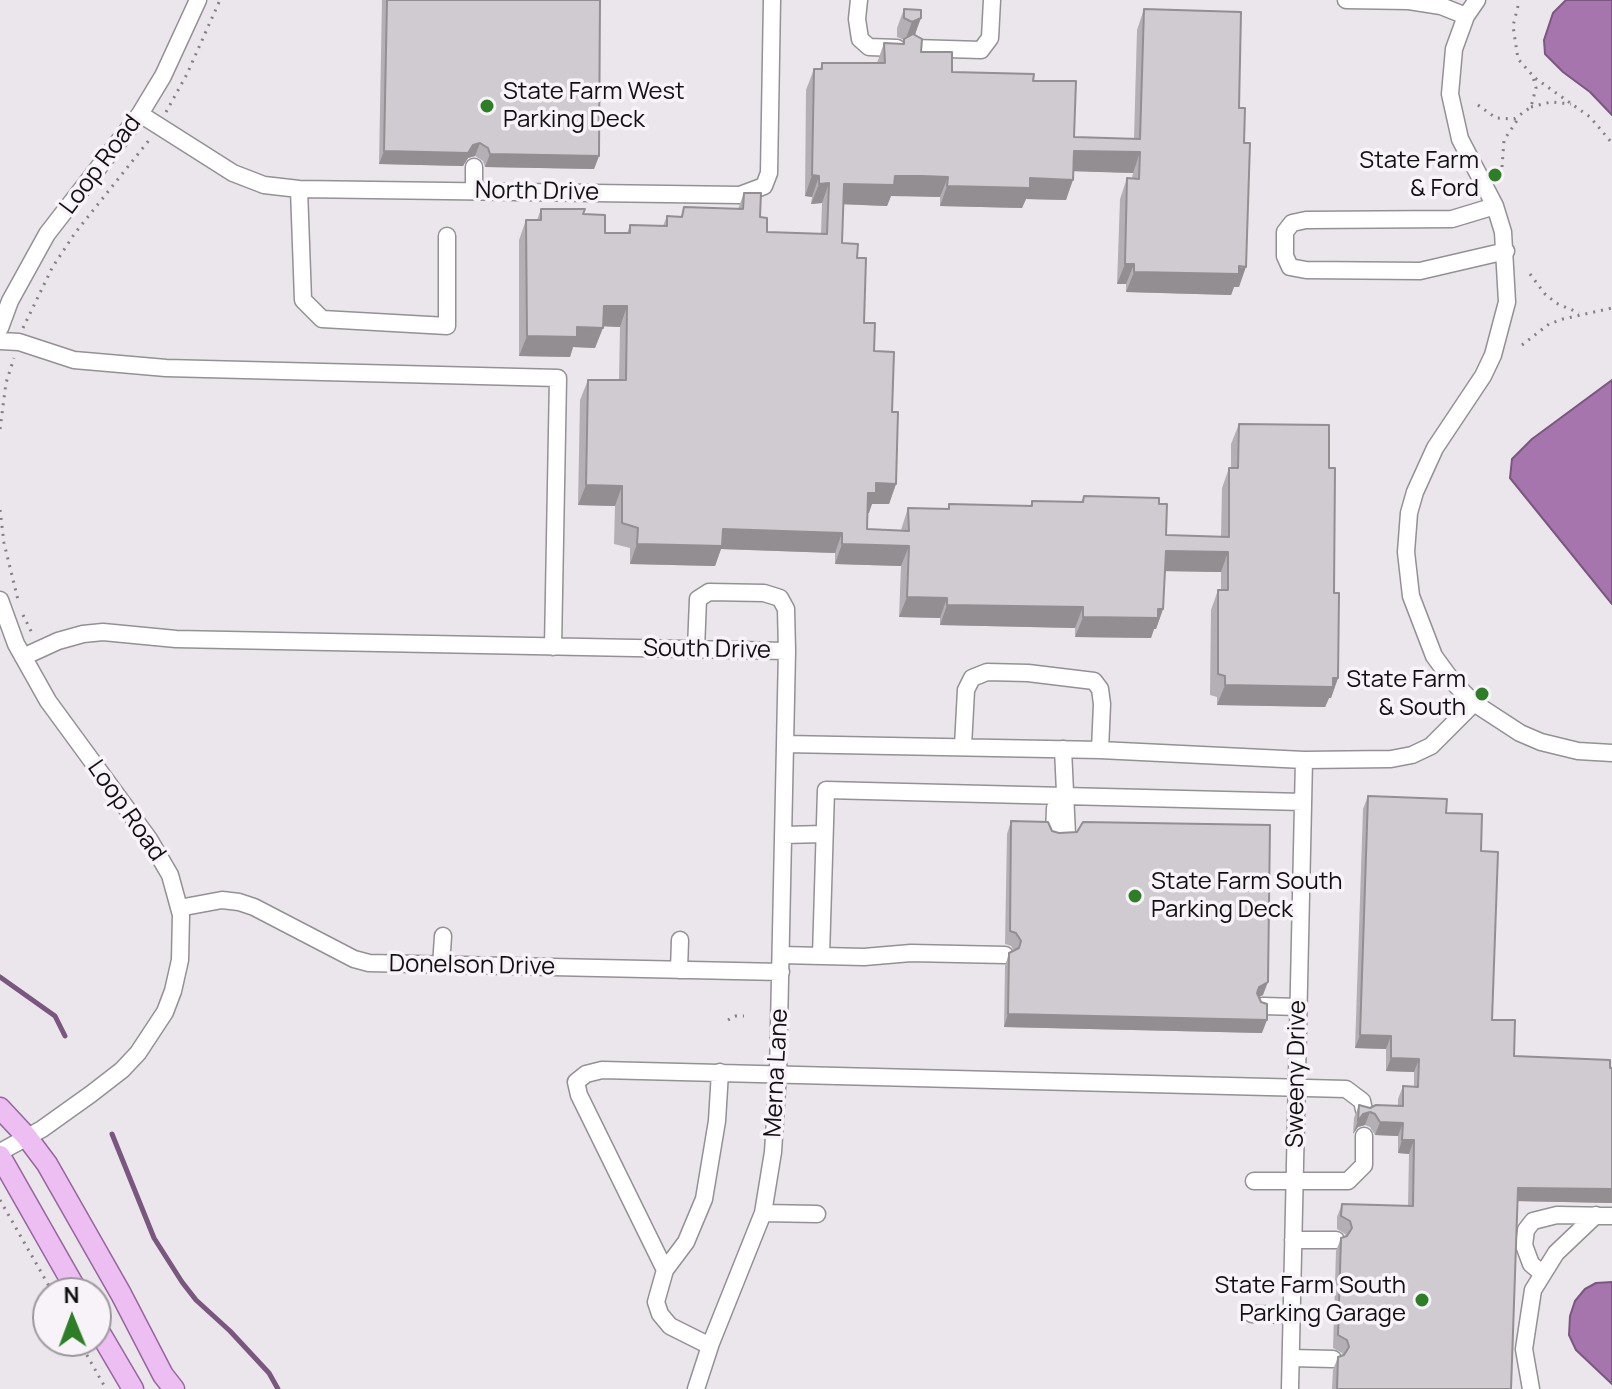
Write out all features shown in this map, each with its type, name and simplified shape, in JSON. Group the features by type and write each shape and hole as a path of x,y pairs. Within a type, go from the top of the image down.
{"main road":[{"path":"0,1108 47,1164 163,1375 174,1389"},
{"path":"0,1154 69,1277"},
{"path":"112,1353 133,1389"}],"street":[{"name":"Loop Road","path":"0,328 10,301 47,234 140,114 163,76 198,0"},
{"name":"North Drive","path":"140,114 233,173 264,185 299,189 740,195 764,186 769,173 772,0"},
{"path":"859,0 857,19 860,39 869,47 981,50 990,38 992,0"},
{"path":"1346,0 1409,1 1441,6 1466,16"},
{"path":"1477,0 1466,16 1451,63 1451,109 1460,139 1495,206 1506,251 1507,302 1493,355 1469,401 1435,448 1421,475 1407,527 1411,596 1434,656 1474,703 1520,733 1541,742 1578,751 1612,753"},
{"path":"474,167 474,191"},
{"path":"299,189 303,300 322,319 447,326 447,236"},
{"path":"1495,206 1452,219 1306,220 1292,223 1285,232 1285,256 1290,267 1306,270 1420,271 1506,251"},
{"path":"0,341 19,342 74,360 166,368 558,378 553,647"},
{"path":"696,649 698,599 709,592 764,593 780,598 786,609 787,651"},
{"name":"Loop Road","path":"0,600 23,657 48,701 149,839 170,875 179,908 180,960 173,991 153,1033 122,1070 42,1129 0,1154"},
{"name":"South Drive","path":"23,657 58,641 103,632 176,639 787,651 785,744"},
{"path":"963,746 966,690 972,678 987,672 1028,673 1094,681 1100,689 1102,704 1100,750"},
{"path":"785,744 1100,750 1304,760 1391,759 1412,755 1431,746 1474,703"},
{"name":"Merna Lane","path":"696,1389 763,1213 773,1152 778,1073 785,744"},
{"path":"1060,835 1067,809 1063,796 1063,749"},
{"name":"Sweeny Drive","path":"1290,1389 1304,760"},
{"path":"821,956 826,790 1303,802"},
{"path":"783,835 824,834"},
{"name":"Donelson Drive","path":"179,908 222,900 239,902 354,959 379,964 679,970 781,963 821,956 864,957 911,953 1005,955"},
{"path":"441,966 443,936"},
{"path":"679,970 680,940"},
{"path":"1263,1006 1299,1007"},
{"path":"665,1270 579,1095 576,1082 586,1074 602,1070 778,1073 1346,1089 1362,1101 1364,1110"},
{"path":"710,1346 670,1326 660,1314 656,1302 665,1270 686,1242 704,1199 717,1121 720,1072"},
{"path":"1254,1181 1348,1181 1364,1165 1364,1136"},
{"path":"763,1213 817,1214"},
{"path":"1543,1274 1531,1264 1524,1245 1526,1230 1533,1221 1557,1215 1604,1216"},
{"path":"1531,1389 1524,1349 1533,1290 1556,1253 1604,1216"},
{"path":"1293,1240 1336,1240"},
{"path":"1252,1314 1292,1315"},
{"path":"1291,1358 1333,1359"}],"path":[{"path":"0,429 6,383 19,342 27,318 52,268 75,233 150,139 187,74 220,0"},
{"path":"1518,6 1513,26 1518,59 1533,75 1590,117 1612,143"},
{"path":"1531,107 1536,88 1533,75"},
{"path":"1478,105 1496,118 1514,119 1531,107 1551,102 1575,105"},
{"path":"1502,167 1504,140 1521,115"},
{"path":"1530,274 1556,303 1583,314"},
{"path":"1522,345 1549,324 1612,308"},
{"path":"0,510 13,582 32,633"},
{"path":"728,1020 744,1016"},
{"path":"0,1200 44,1277"},
{"path":"88,1357 106,1389"}],"shaded area":[{"path":"1566,0 1612,0 1612,115 1545,54 1544,40 1553,13"},
{"path":"1612,380 1612,604 1510,478 1512,459 1532,439"},
{"path":"1612,1282 1612,1384 1576,1350 1569,1335 1575,1301 1585,1289 1596,1283"}],"building":[{"name":"State Farm West Parking Deck","path":"387,0 600,0 599,156 490,154 488,148 480,143 473,145 468,153 384,151"},
{"path":"904,9 921,10 921,18 912,22 904,18"},
{"path":"1144,9 1241,12 1239,108 1245,108 1244,143 1250,143 1246,267 1239,266 1239,274 1134,272 1134,264 1125,264 1127,178 1139,179 1140,152 1074,151 1073,180 1030,178 1030,188 947,186 948,177 922,176 895,176 894,185 844,184 842,243 858,244 857,258 866,258 864,323 875,323 874,351 894,352 892,412 898,412 896,484 876,483 876,493 868,493 867,529 909,531 908,508 949,509 949,504 1032,506 1032,501 1083,502 1084,496 1159,498 1159,504 1167,504 1166,535 1229,537 1229,468 1238,468 1239,424 1329,425 1329,468 1335,468 1334,593 1339,593 1338,678 1333,678 1333,687 1225,685 1225,676 1218,674 1218,590 1228,590 1228,552 1166,551 1163,609 1158,609 1158,618 1083,617 1083,607 947,605 947,598 907,597 909,546 842,544 842,533 723,529 722,546 637,544 638,528 622,523 622,486 586,485 588,380 626,380 627,306 604,306 603,328 577,327 577,337 527,336 526,220 541,220 541,209 585,209 583,214 605,215 605,233 630,233 630,225 667,226 667,216 682,217 684,207 743,209 744,193 761,193 760,217 767,218 767,232 827,234 829,183 819,184 819,176 812,175 814,69 822,69 822,63 885,63 884,43 904,44 904,39 913,34 922,39 921,52 952,52 952,72 1034,74 1033,81 1076,81 1074,137 1140,139"},
{"path":"1368,796 1447,799 1446,813 1482,814 1481,851 1498,852 1492,1020 1515,1020 1514,1056 1610,1060 1612,1068 1612,1189 1518,1188 1511,1389 1337,1389 1338,1357 1344,1355 1349,1347 1347,1340 1338,1335 1341,1238 1347,1236 1352,1228 1350,1221 1341,1216 1342,1204 1413,1206 1414,1140 1402,1140 1403,1123 1380,1122 1370,1112 1363,1114 1358,1121 1359,1105 1370,1108 1376,1105 1403,1106 1403,1086 1418,1087 1419,1059 1391,1058 1391,1036 1360,1035"},
{"name":"State Farm South Parking Deck","path":"1011,821 1048,822 1052,831 1059,833 1077,832 1083,822 1270,825 1268,982 1259,987 1257,993 1261,1002 1267,1004 1267,1020 1008,1014 1009,953 1019,948 1021,941 1016,933 1010,931"}],"waterway":[{"path":"0,977 55,1016 65,1036"},
{"path":"112,1134 154,1238 182,1282 269,1373 278,1389"}],"place":[{"name":"State Farm West Parking Deck","path":"487,106"},
{"name":"State Farm & Ford","path":"1495,175"},
{"name":"State Farm & South","path":"1482,694"},
{"name":"State Farm South Parking Deck","path":"1135,896"},
{"name":"State Farm South Parking Garage","path":"1422,1300"}]}
